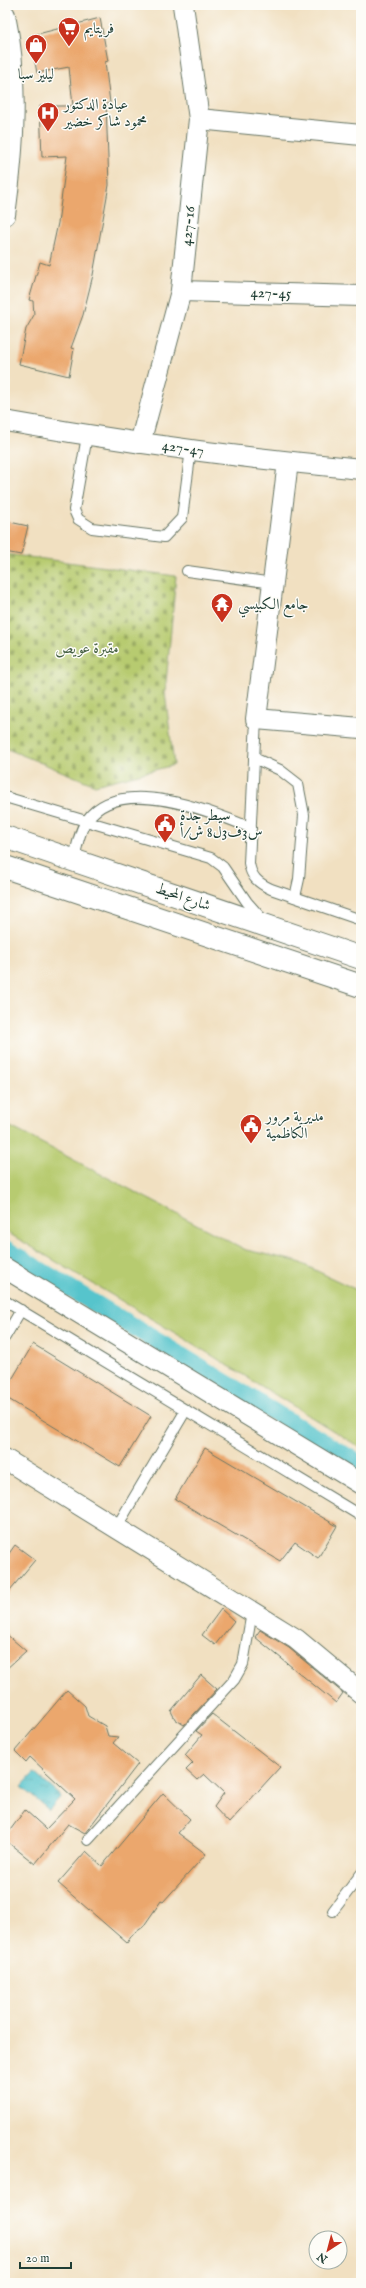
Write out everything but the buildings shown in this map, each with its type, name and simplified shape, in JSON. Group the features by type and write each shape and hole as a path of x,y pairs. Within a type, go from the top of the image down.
{"main road":[{"name":"شارع المحيط","path":"5,837 361,958"},
{"path":"76,890 84,878 77,862"},
{"name":"شارع المحيط","path":"5,867 361,986"},
{"path":"106,901 105,893 107,886 112,879 119,875"}],"street":[{"name":"427-16","path":"140,443 181,291 199,119 183,5"},
{"path":"5,15 9,34 15,130 8,164 5,215"},
{"path":"199,119 361,135"},
{"name":"427-45","path":"181,291 361,296"},
{"name":"427-47","path":"5,421 87,436 288,462 361,469"},
{"path":"288,462 256,719 361,728"},
{"path":"5,1268 361,1484"},
{"path":"5,1459 296,1639 361,1693"}],"lane":[{"path":"87,436 74,510 78,519 92,528 164,537 182,518 191,449"},
{"path":"187,571 273,583"},
{"path":"256,719 249,863 253,876 265,886 361,920"},
{"path":"254,758 280,770 298,784 304,815 299,879 295,897"},
{"path":"5,797 211,858 223,867 247,902 272,928"},
{"path":"77,862 86,821 108,804 134,797 194,807 250,828"},
{"path":"5,1301 361,1516"},
{"path":"5,1337 21,1310"},
{"path":"116,1528 186,1410"},
{"path":"88,1840 234,1680 243,1664 252,1612"},
{"path":"333,1911 361,1874"}],"green space":[{"name":"مقبرة عويص","path":"5,554 176,576 165,693 174,765 95,785 5,748"},
{"path":"5,1124 246,1250 296,1261 361,1292 361,1448 195,1345 5,1231"}],"water":[{"path":"34,1773 61,1796 49,1810 21,1787"}],"waterway":[{"path":"5,1249 361,1465"}],"place":[{"name":"فريتايم","path":"69,48"},
{"name":"ليليز سبا","path":"36,64"},
{"name":"عيادة الدكتور محمود شاكر خضير","path":"48,132"},
{"name":"جامع الكبيسي","path":"222,624"},
{"name":"سيطر جدة س3ف3ل8 ش/أ","path":"165,844"},
{"name":"مديرية مرور الكاظمية","path":"251,1144"}]}
